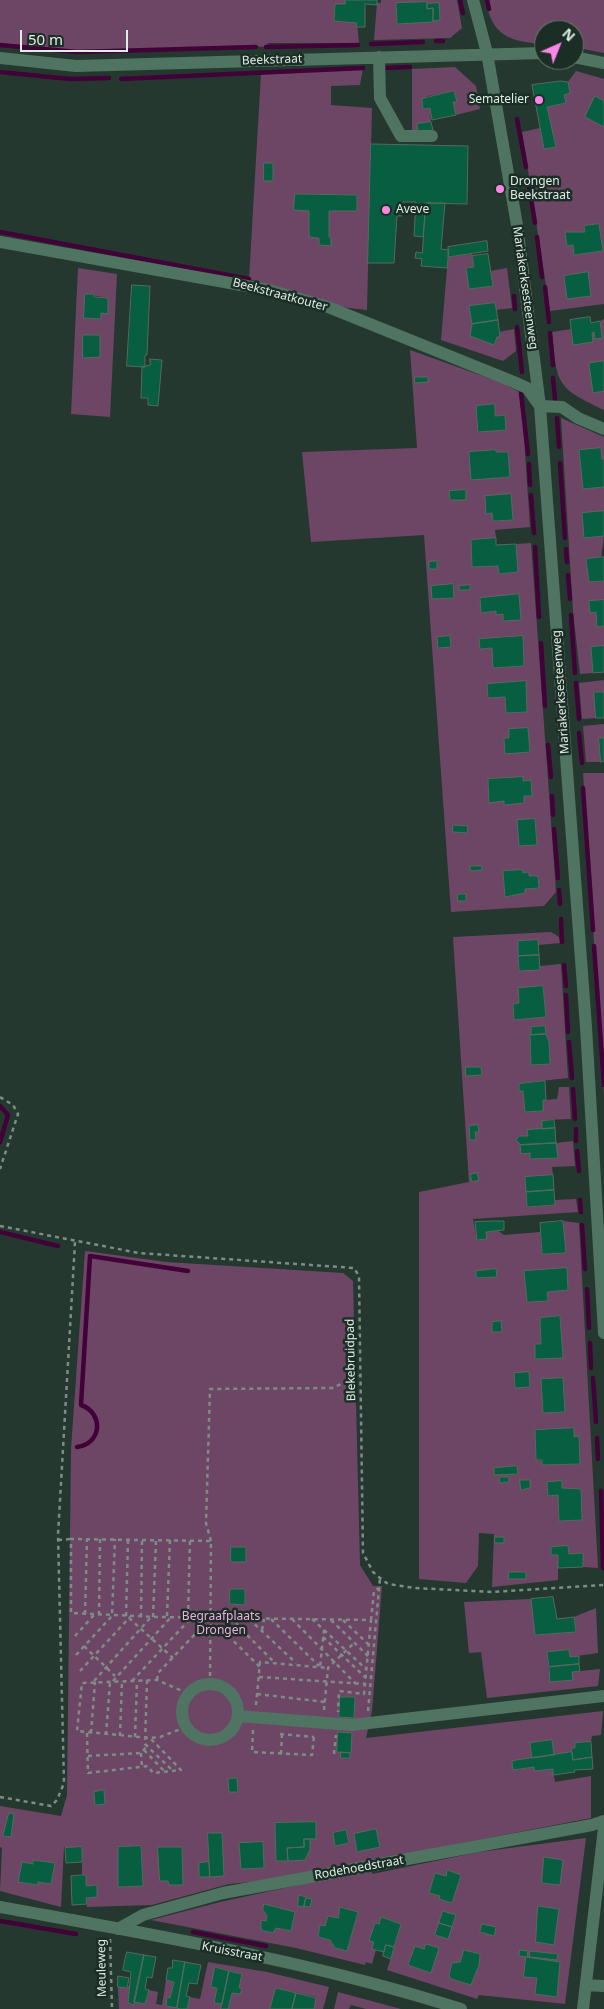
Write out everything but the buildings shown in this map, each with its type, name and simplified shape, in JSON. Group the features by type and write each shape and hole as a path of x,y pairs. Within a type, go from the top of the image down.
{"street":[{"name":"Mariakerksesteenweg","path":"473,0 487,53 522,263 540,406 586,1028 604,1333"},
{"name":"Beekstraat","path":"0,58 76,66 534,52"},
{"path":"379,57 380,98 401,136 432,136"},
{"path":"584,59 604,63"},
{"name":"Beekstraatkouter","path":"0,242 240,284 269,290 328,307 527,388 540,406"},
{"path":"540,406 562,407 578,418 604,429"},
{"path":"210,1684 220,1686 234,1698 238,1716 229,1733 211,1740 201,1739 186,1727 182,1710 189,1694 202,1685 210,1684"},
{"path":"238,1716 337,1724 367,1724 604,1696"},
{"name":"Rodehoedstraat","path":"114,1928 143,1916 223,1893 592,1825 604,1821"},
{"path":"583,2009 604,1828"},
{"name":"Kruisstraat","path":"0,1907 291,1963 395,1988 460,2009"},
{"path":"586,1985 604,1986"}],"path":[{"path":"0,1097 13,1104 18,1114 0,1169"},
{"name":"Blekebruidpad","path":"0,1226 139,1253 354,1268 359,1276 363,1553 373,1572 380,1578"},
{"path":"0,1797 51,1806 64,1783 58,1540 75,1242"},
{"path":"210,1684 211,1541 206,1523 210,1389 332,1388 360,1376"},
{"path":"71,1539 71,1614 129,1617 172,1616 371,1620"},
{"path":"85,1614 87,1539"},
{"path":"99,1615 100,1539"},
{"path":"76,1655 112,1616 115,1539"},
{"path":"58,1540 211,1541"},
{"path":"128,1540 129,1617 173,1658"},
{"path":"141,1617 142,1540"},
{"path":"150,1738 181,1770 153,1773 148,1766 88,1773 89,1733 94,1682 152,1617 156,1540"},
{"path":"167,1616 170,1540"},
{"path":"132,1681 190,1617 190,1540"},
{"path":"380,1578 388,1584 415,1588 492,1592 604,1585"},
{"path":"367,1724 380,1578"},
{"path":"334,1754 339,1691 364,1694 374,1591 379,1588"},
{"path":"75,1636 94,1615"},
{"path":"106,1734 111,1681 172,1616"},
{"path":"80,1671 129,1617"},
{"path":"210,1618 260,1667"},
{"path":"230,1618 275,1663"},
{"path":"249,1618 297,1664"},
{"path":"262,1630 264,1619"},
{"path":"271,1619 320,1667"},
{"path":"292,1619 356,1684"},
{"path":"312,1619 347,1649 366,1669"},
{"path":"330,1619 368,1656"},
{"path":"342,1620 369,1646"},
{"path":"320,1667 324,1630"},
{"path":"157,1680 158,1673 196,1633 210,1635"},
{"path":"323,1637 366,1678"},
{"path":"323,1723 328,1668 354,1643"},
{"path":"84,1646 115,1676"},
{"path":"260,1662 328,1668"},
{"path":"259,1677 365,1684"},
{"path":"147,1680 147,1746 173,1771"},
{"path":"186,1727 160,1737 150,1738 77,1731 82,1683 157,1680 189,1694"},
{"path":"120,1736 122,1681"},
{"path":"135,1737 137,1681"},
{"path":"257,1694 325,1702"},
{"path":"281,1754 282,1734"},
{"path":"88,1756 142,1751 147,1746"},
{"path":"142,1751 142,1767"},
{"path":"142,1751 165,1772"},
{"name":"Meuleweg","path":"112,2009 114,1928"}],"green space":[{"path":"0,0 345,0 345,4 335,4 334,21 357,23 359,43 268,43 266,47 162,51 61,50 0,45"},
{"path":"381,0 457,0 462,28 450,38 374,40 377,3 381,3","holes":["396,3 439,3 439,20 397,24"]},
{"path":"486,0 604,0 604,53 584,49 584,20 534,20 534,43 532,43 512,39 504,35 493,22"},
{"path":"455,67 476,86 480,109 456,115 453,102 457,102 454,91 428,96 422,100 423,109 430,108 431,122 417,124 418,133 415,133 412,130 412,69"},
{"path":"363,68 360,85 331,86 331,105 372,108 367,310 340,307 249,279 261,74","holes":["264,163 273,164 273,181 264,181","295,194 357,195 357,211 329,211 329,237 331,237 331,245 319,245 319,238 309,237 309,211 294,210"]},
{"path":"576,71 604,79 604,101 595,97 585,117 604,127 604,304 550,311 522,132 540,128 555,147 547,107 565,103 564,95 570,93 568,82","holes":["599,224 603,251 575,255 573,245 567,246 565,232 585,232 584,226","587,273 590,296 567,299 564,276"]},
{"path":"472,254 474,267 466,268 470,289 493,286 491,271 507,268 512,308 496,310 494,303 469,306 473,330 494,345 497,337 500,337 499,332 514,329 516,351 503,361 441,340 448,257"},
{"path":"78,268 117,274 110,417 71,414","holes":["85,294 108,298 108,313 101,313 100,319 84,318","83,335 100,335 100,357 83,357"]},
{"path":"604,319 604,410 576,396 562,382 555,363 552,332 571,329 574,344 594,332 595,339 602,337 600,321"},
{"path":"410,350 505,384 521,393 530,527 495,530 496,538 471,540 472,567 498,566 499,574 517,572 516,544 531,543 556,892 544,906 451,912 424,535 311,542 302,452 417,448","holes":["495,405 495,416 505,415 506,430 478,432 476,406","496,450 510,477 471,479 469,452","466,490 466,500 450,500 450,491","511,495 513,520 493,521 492,513 486,514","518,595 520,620 503,621 503,614 496,611 481,613 480,598","522,636 524,666 494,668 492,648 480,649 500,637","525,681 527,712 506,713 505,697 488,698 487,684","528,728 506,754 504,738 509,738 509,729","523,777 523,781 531,781 532,795 524,796 524,803 504,805 504,801 489,802 488,779","535,819 537,844 517,820","523,870 523,873 528,872 529,876 538,876 539,888 525,889 513,893 513,896 505,897 503,871"]},
{"path":"561,418 604,437 604,511 585,538 604,536 601,557 586,559 589,582 604,581 604,600 589,601 590,613 596,612 597,626 604,626 604,646 591,647 593,673 580,674 573,611"},
{"path":"604,680 604,692 595,693 596,718 582,719 579,683"},
{"path":"604,724 604,738 599,738 601,762 586,762 583,726"},
{"path":"583,773 604,773 604,1097"},
{"path":"551,932 559,937 560,943 538,945 538,940 518,941 519,971 540,970 540,966 561,964 568,1078 522,1083 519,1084 519,1090 523,1091 525,1112 543,1111 543,1100 557,1099 559,1087 569,1087 571,1119 542,1120 542,1129 527,1130 528,1136 519,1137 516,1140 522,1143 521,1154 530,1153 531,1159 557,1158 556,1143 573,1141 575,1166 552,1167 553,1175 526,1177 527,1207 555,1205 555,1200 576,1199 578,1212 473,1219 477,1240 486,1239 486,1232 497,1230 504,1235 540,1232 542,1254 565,1253 563,1221 579,1223 598,1568 583,1567 583,1554 569,1554 568,1546 551,1547 551,1555 558,1555 558,1580 492,1587 494,1534 479,1533 478,1566 466,1583 419,1579 419,1192 469,1182 453,937","holes":["543,986 546,1017 514,1020 513,1004 519,1003 521,988","545,1027 550,1063 531,1065 531,1028","567,1268 568,1290 547,1292 548,1301 527,1302 524,1271","560,1316 563,1358 536,1359 535,1344 541,1344 540,1318","541,1379 564,1412 543,1413","574,1429 574,1437 579,1437 580,1464 559,1465 536,1460 535,1430","547,1482 562,1482 562,1488 581,1489 582,1520 559,1521 558,1495 548,1496"]},
{"name":"Begraafplaats Drongen","path":"85,1251 166,1262 343,1273 353,1281 360,1565 373,1586 382,1586 372,1711 366,1738 603,1711 601,1735 592,1736 591,1742 575,1743 575,1748 571,1748 572,1752 554,1755 552,1740 530,1743 532,1758 512,1761 514,1770 534,1767 535,1771 553,1769 555,1782 591,1776 591,1818 272,1880 229,1884 152,1905 87,1907 86,1898 97,1897 97,1885 86,1886 86,1875 82,1875 82,1847 64,1847 61,1907 0,1891 2,1848 0,1847 0,1806 61,1816 67,1795 71,1449","holes":["316,1822 316,1839 304,1839 288,1861 276,1861 275,1823","346,1830 349,1843 336,1846 333,1833","376,1830 379,1847 357,1851 354,1834","222,1833 223,1876 199,1877 199,1863 209,1862 208,1834","263,1842 264,1868 241,1869 240,1844","141,1846 143,1886 118,1887 118,1847","182,1847 183,1885 169,1885 168,1881 160,1881 158,1848","34,1860 55,1863 51,1884 38,1882 37,1885 19,1882"]},
{"path":"531,1599 536,1635 576,1632 574,1617 596,1608 598,1653 570,1657 569,1650 547,1653 550,1682 572,1680 572,1672 600,1669 598,1686 487,1698 481,1652 469,1653 464,1602"},
{"path":"586,1838 565,2004 479,1995 477,1999 387,1970 401,1924 382,1917 379,1924 375,1923 370,1940 374,1942 372,1949 376,1950 372,1964 366,1962 365,1965 296,1948 151,1920 220,1902 372,1869 372,1874 479,1852","holes":["544,1858 562,1860 559,1885 542,1883","448,1870 461,1875 452,1902 439,1899 440,1896 430,1892 435,1873 446,1876","264,1905 295,1912 291,1931 276,1928 272,1932 261,1930 261,1921 266,1921 267,1916 263,1910","341,1907 358,1913 346,1950 335,1948 330,1940 318,1937 320,1925 325,1926 328,1916 338,1918","538,1907 559,1909 554,1945 536,1942","443,1911 455,1915 448,1939 435,1935","426,1944 438,1948 431,1973 408,1965 415,1946 424,1949","464,1950 480,1954 479,1965 470,1985 451,1979 449,1975 452,1963 460,1962","527,1957 560,1963 556,1996 535,1994 537,1978 524,1976"]},
{"path":"208,1962 267,1972 329,1987 323,2009 314,2009 316,1997 276,1988 271,2009 228,2009 232,1993 240,1994 242,1989 239,1988 242,1974 216,1967 212,1987 217,1988 215,2003 222,2004 221,2009 187,2009 190,1997 200,1999"},
{"path":"166,1980 174,1982 170,1998 167,1997 166,2006 180,2009 119,2009 118,1987 127,1988 129,1985 131,1986 128,2003 134,2005 134,2002 147,1999 149,1990 158,1992 156,2004 162,2005"},
{"path":"338,1992 401,2009 366,2009 351,2005 349,2009 334,2009"}],"waterway":[{"path":"460,0 463,13"},
{"path":"487,0 489,9"},
{"path":"436,41 443,41"},
{"path":"371,44 423,42"},
{"path":"0,45 77,52 256,47"},
{"path":"266,47 358,45"},
{"path":"385,68 410,67"},
{"path":"121,79 363,68"},
{"path":"0,72 70,79 109,78"},
{"path":"517,119 526,167"},
{"path":"528,179 535,223"},
{"path":"0,232 249,279"},
{"path":"537,237 542,277"},
{"path":"545,287 549,322"},
{"path":"514,296 515,309"},
{"path":"517,327 522,372"},
{"path":"550,333 553,365"},
{"path":"553,378 555,399"},
{"path":"521,393 528,454"},
{"path":"557,418 559,447"},
{"path":"560,463 565,538"},
{"path":"529,464 530,485"},
{"path":"531,495 534,533"},
{"path":"535,547 539,617"},
{"path":"566,549 567,562"},
{"path":"568,575 570,599"},
{"path":"571,615 575,673"},
{"path":"541,643 545,706"},
{"path":"576,683 579,719"},
{"path":"579,733 582,763"},
{"path":"548,745 551,777"},
{"path":"583,788 593,930"},
{"path":"552,796 553,815"},
{"path":"554,829 558,878"},
{"path":"559,890 560,904"},
{"path":"561,919 562,942"},
{"path":"594,946 604,1085"},
{"path":"564,965 566,986"},
{"path":"566,995 568,1032"},
{"path":"569,1042 572,1078"},
{"path":"573,1089 575,1119"},
{"path":"0,1106 8,1115 0,1142"},
{"path":"576,1129 576,1141"},
{"path":"577,1151 579,1171"},
{"path":"580,1200 581,1212"},
{"path":"582,1225 585,1269"},
{"path":"0,1232 58,1246"},
{"path":"77,1447 85,1445 91,1440 97,1428 94,1415 81,1405 90,1256 188,1271"},
{"path":"587,1289 589,1328"},
{"path":"590,1343 591,1368"},
{"path":"593,1378 596,1422"},
{"path":"597,1438 598,1459"},
{"path":"601,1491 603,1568"},
{"path":"0,1921 76,1934"},
{"path":"193,1932 266,1946"}],"place":[{"name":"Sematelier","path":"539,100"},
{"name":"Drongen Beekstraat","path":"500,189"},
{"name":"Aveve","path":"386,210"}]}
